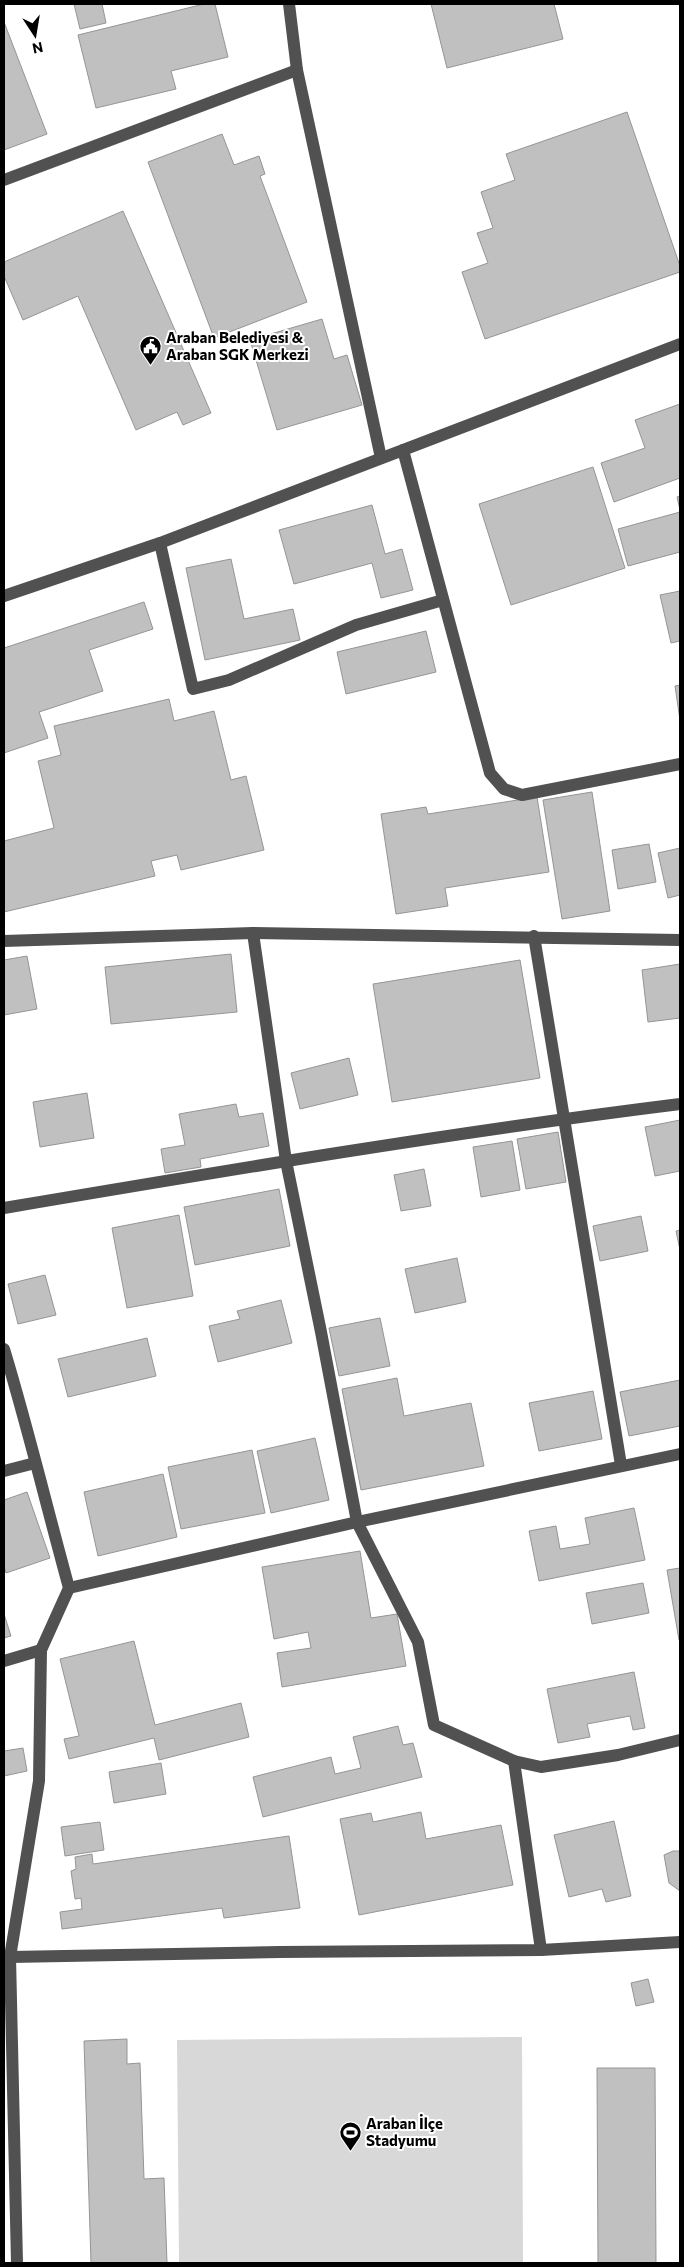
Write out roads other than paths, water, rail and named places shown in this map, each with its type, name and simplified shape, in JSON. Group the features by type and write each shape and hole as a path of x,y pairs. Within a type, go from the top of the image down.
{"street":[{"path":"289,4 297,70 381,458"},
{"path":"4,180 297,70"},
{"path":"4,596 160,543 680,344"},
{"path":"403,450 490,773 504,789 522,794 680,764"},
{"path":"160,543 193,690 229,680 356,625 443,600"},
{"path":"254,933 286,1161 320,1323 357,1522 418,1642 434,1725 514,1762 541,1766 618,1755 680,1740"},
{"path":"4,941 254,933 534,936 680,940"},
{"path":"534,936 620,1465"},
{"path":"4,1208 286,1161 565,1118 680,1104"},
{"path":"4,1349 69,1588 41,1650 39,1781 10,1956 17,2263"},
{"path":"69,1588 357,1522 620,1465 680,1454"},
{"path":"4,1471 35,1463"},
{"path":"4,1662 41,1650"},
{"path":"514,1762 541,1950"},
{"path":"10,1956 541,1950 680,1942"}],"place":[{"name":"Araban Belediyesi & Araban SGK Merkezi","path":"150,366"},
{"name":"Araban İlçe Stadyumu","path":"350,2152"}]}
